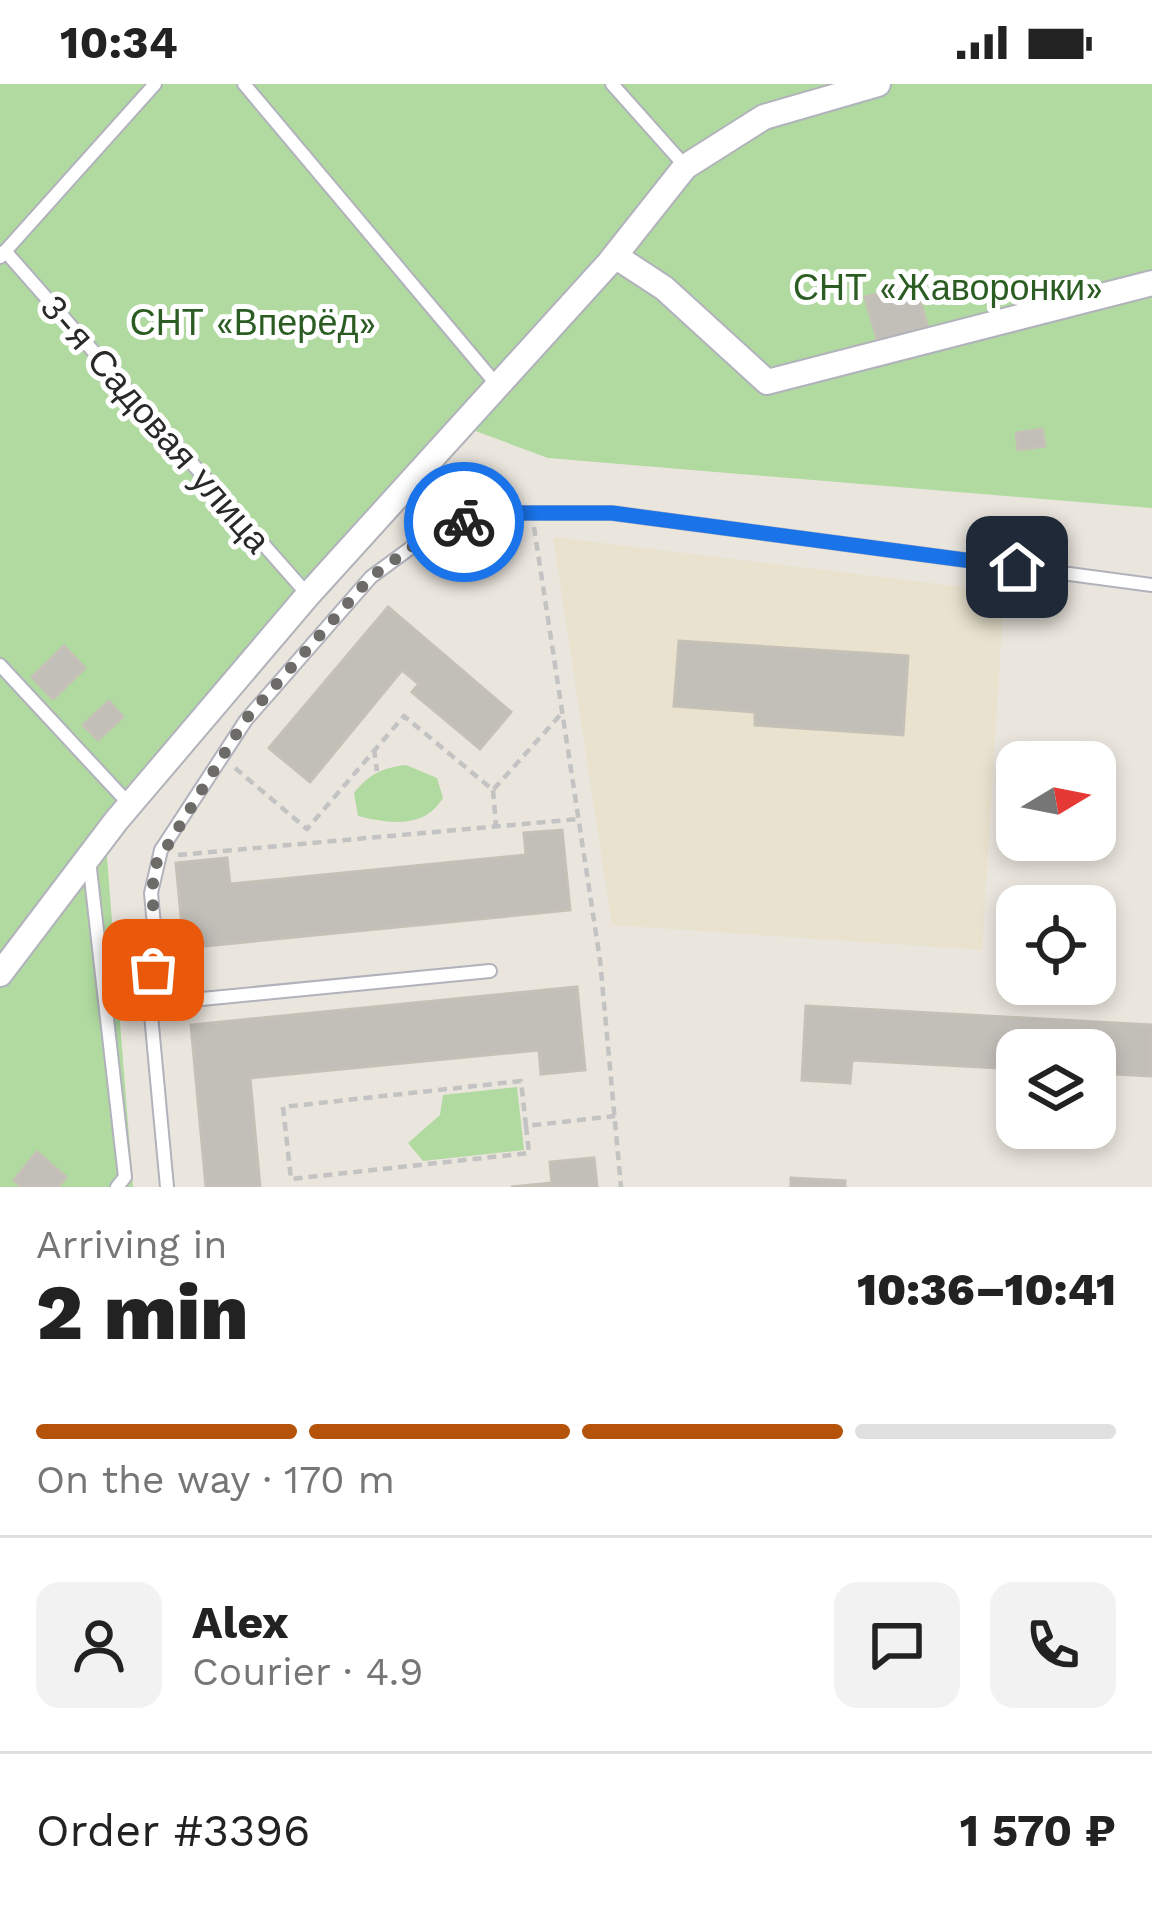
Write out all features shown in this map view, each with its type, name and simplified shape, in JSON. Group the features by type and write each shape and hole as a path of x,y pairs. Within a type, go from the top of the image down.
{"street":[{"path":"0,974 130,806 308,595 615,256 686,167 764,117 878,84"},
{"path":"615,256 664,288 767,382 1152,283"}],"lane":[{"path":"2,254 155,84"},
{"path":"244,84 497,385"},
{"path":"612,84 686,167"},
{"name":"3-я Садовая улица","path":"2,254 308,595"},
{"path":"167,1187 150,1004 155,936 151,893 159,856 245,720 371,577 435,530 499,513 612,513 1152,585"},
{"path":"0,665 130,806"},
{"path":"89,859 120,1116 125,1178 117,1187"},
{"path":"150,1004 490,971"}],"path":[{"path":"532,513 600,960 621,1187"},
{"path":"493,790 562,712"},
{"path":"307,829 404,716 493,790 496,826"},
{"path":"374,749 377,771"},
{"path":"222,757 307,829 312,843"},
{"path":"159,856 579,819"},
{"path":"521,1081 526,1126 529,1153 291,1179 283,1107 521,1081"},
{"path":"526,1126 615,1116"}],"shaded area":[{"path":"553,537 1004,592 982,950 612,925"}],"green space":[{"path":"0,84 1152,84 1152,508 548,458 470,429 189,742 106,845 133,1187 0,1187"},
{"path":"406,765 437,778 443,798 435,808 404,822 358,816 354,793 360,786 377,773"},
{"path":"517,1087 524,1150 423,1161 408,1143 440,1115 443,1095"}],"building":[{"path":"915,283 929,332 879,346 865,297"},
{"path":"1042,429 1045,446 1018,450 1016,433"},
{"path":"388,607 511,712 480,749 412,692 419,684 402,670 310,782 269,748"},
{"path":"679,641 908,656 903,735 755,725 755,712 674,706"},
{"path":"64,646 85,668 53,699 32,677"},
{"path":"109,701 123,717 98,740 83,725"},
{"path":"562,830 570,910 184,948 176,863 227,858 230,884 526,855 524,833"},
{"path":"577,987 585,1070 541,1074 539,1050 250,1078 260,1187 206,1187 191,1025"},
{"path":"806,1006 1152,1025 1152,1076 1116,1074 1116,1029 996,1029 996,1068 852,1060 850,1083 802,1080"},
{"path":"37,1152 66,1177 58,1187 22,1187 14,1180"},
{"path":"594,1158 597,1187 511,1187 552,1183 550,1162"},
{"path":"791,1178 845,1181 845,1187 791,1187"}],"way so far":[{"path":"153,970 153,869 245,720 371,577 435,530 464,522"}],"route":[{"path":"464,522 499,513 612,513 1017,567"}],"park label":[{"name":"СНТ «Жаворонки»","path":"948,287"},
{"name":"СНТ «Вперёд»","path":"253,322"}]}
